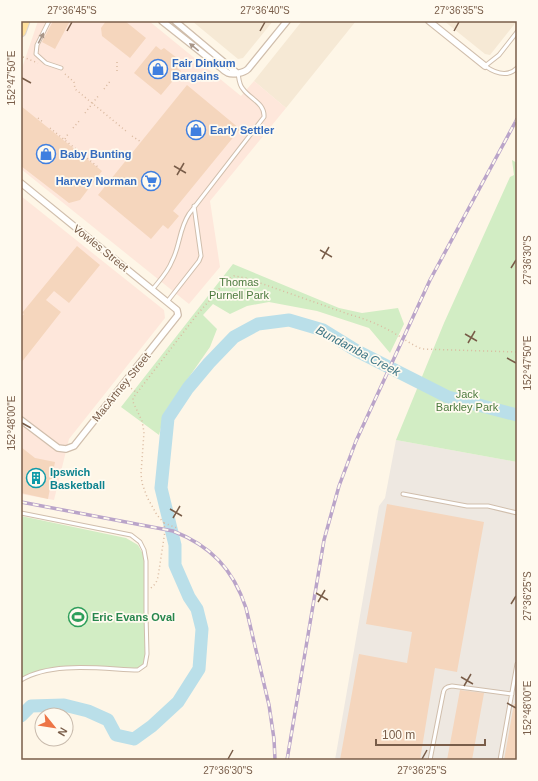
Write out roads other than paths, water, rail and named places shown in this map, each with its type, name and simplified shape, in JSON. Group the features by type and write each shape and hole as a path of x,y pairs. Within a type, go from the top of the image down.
{"main road":[{"path":"21,32 25,21"}],"street":[{"path":"162,21 229,74 245,72 287,21"},
{"path":"175,21 238,73"},
{"path":"429,21 485,66"},
{"name":"Vowles Street","path":"21,183 177,310 178,315"},
{"name":"MacArtney Street","path":"21,420 58,448 66,449 74,446 178,315"}],"lane":[{"path":"49,21 37,45 36,54 46,63 61,68"},
{"path":"517,32 499,55 485,66 492,72 500,74 510,73 517,68"},
{"path":"152,290 166,272 172,261 183,222 264,117 262,107 243,90 240,85 238,73"},
{"path":"167,302 199,261 201,256 194,206"},
{"path":"403,494 467,506 488,506 517,513"},
{"path":"21,513 131,535 140,542 144,550 146,561 147,654 146,662 138,670 77,668 57,669 39,672 21,680"},
{"path":"500,760 517,664"},
{"path":"430,760 442,694 447,686 512,694"}],"waterway":[{"name":"Bundamba Creek","path":"21,716 31,706 64,705 88,711 108,720 116,735 134,739 152,726 178,702 199,669 202,629 197,609 189,597 175,565 175,545 161,488 168,418 188,388 234,337 258,324 289,320 323,330 357,351 448,397 517,415"}],"railway":[{"path":"287,760 324,540 339,486 356,441 430,280 517,119"},
{"path":"21,502 173,531 199,544 219,560 227,570 241,594 246,608 269,705 274,739 275,760"}],"place":[{"name":"Fair Dinkum Bargains","path":"158,69"},
{"name":"Early Settler","path":"196,130"},
{"name":"Baby Bunting","path":"46,154"},
{"name":"Harvey Norman","path":"151,181"},
{"name":"Ipswich Basketball","path":"36,478"},
{"name":"Eric Evans Oval","path":"78,617"}],"park label":[{"name":"Thomas Purnell Park","path":"239,288"},
{"name":"Jack Barkley Park","path":"467,400"}]}
